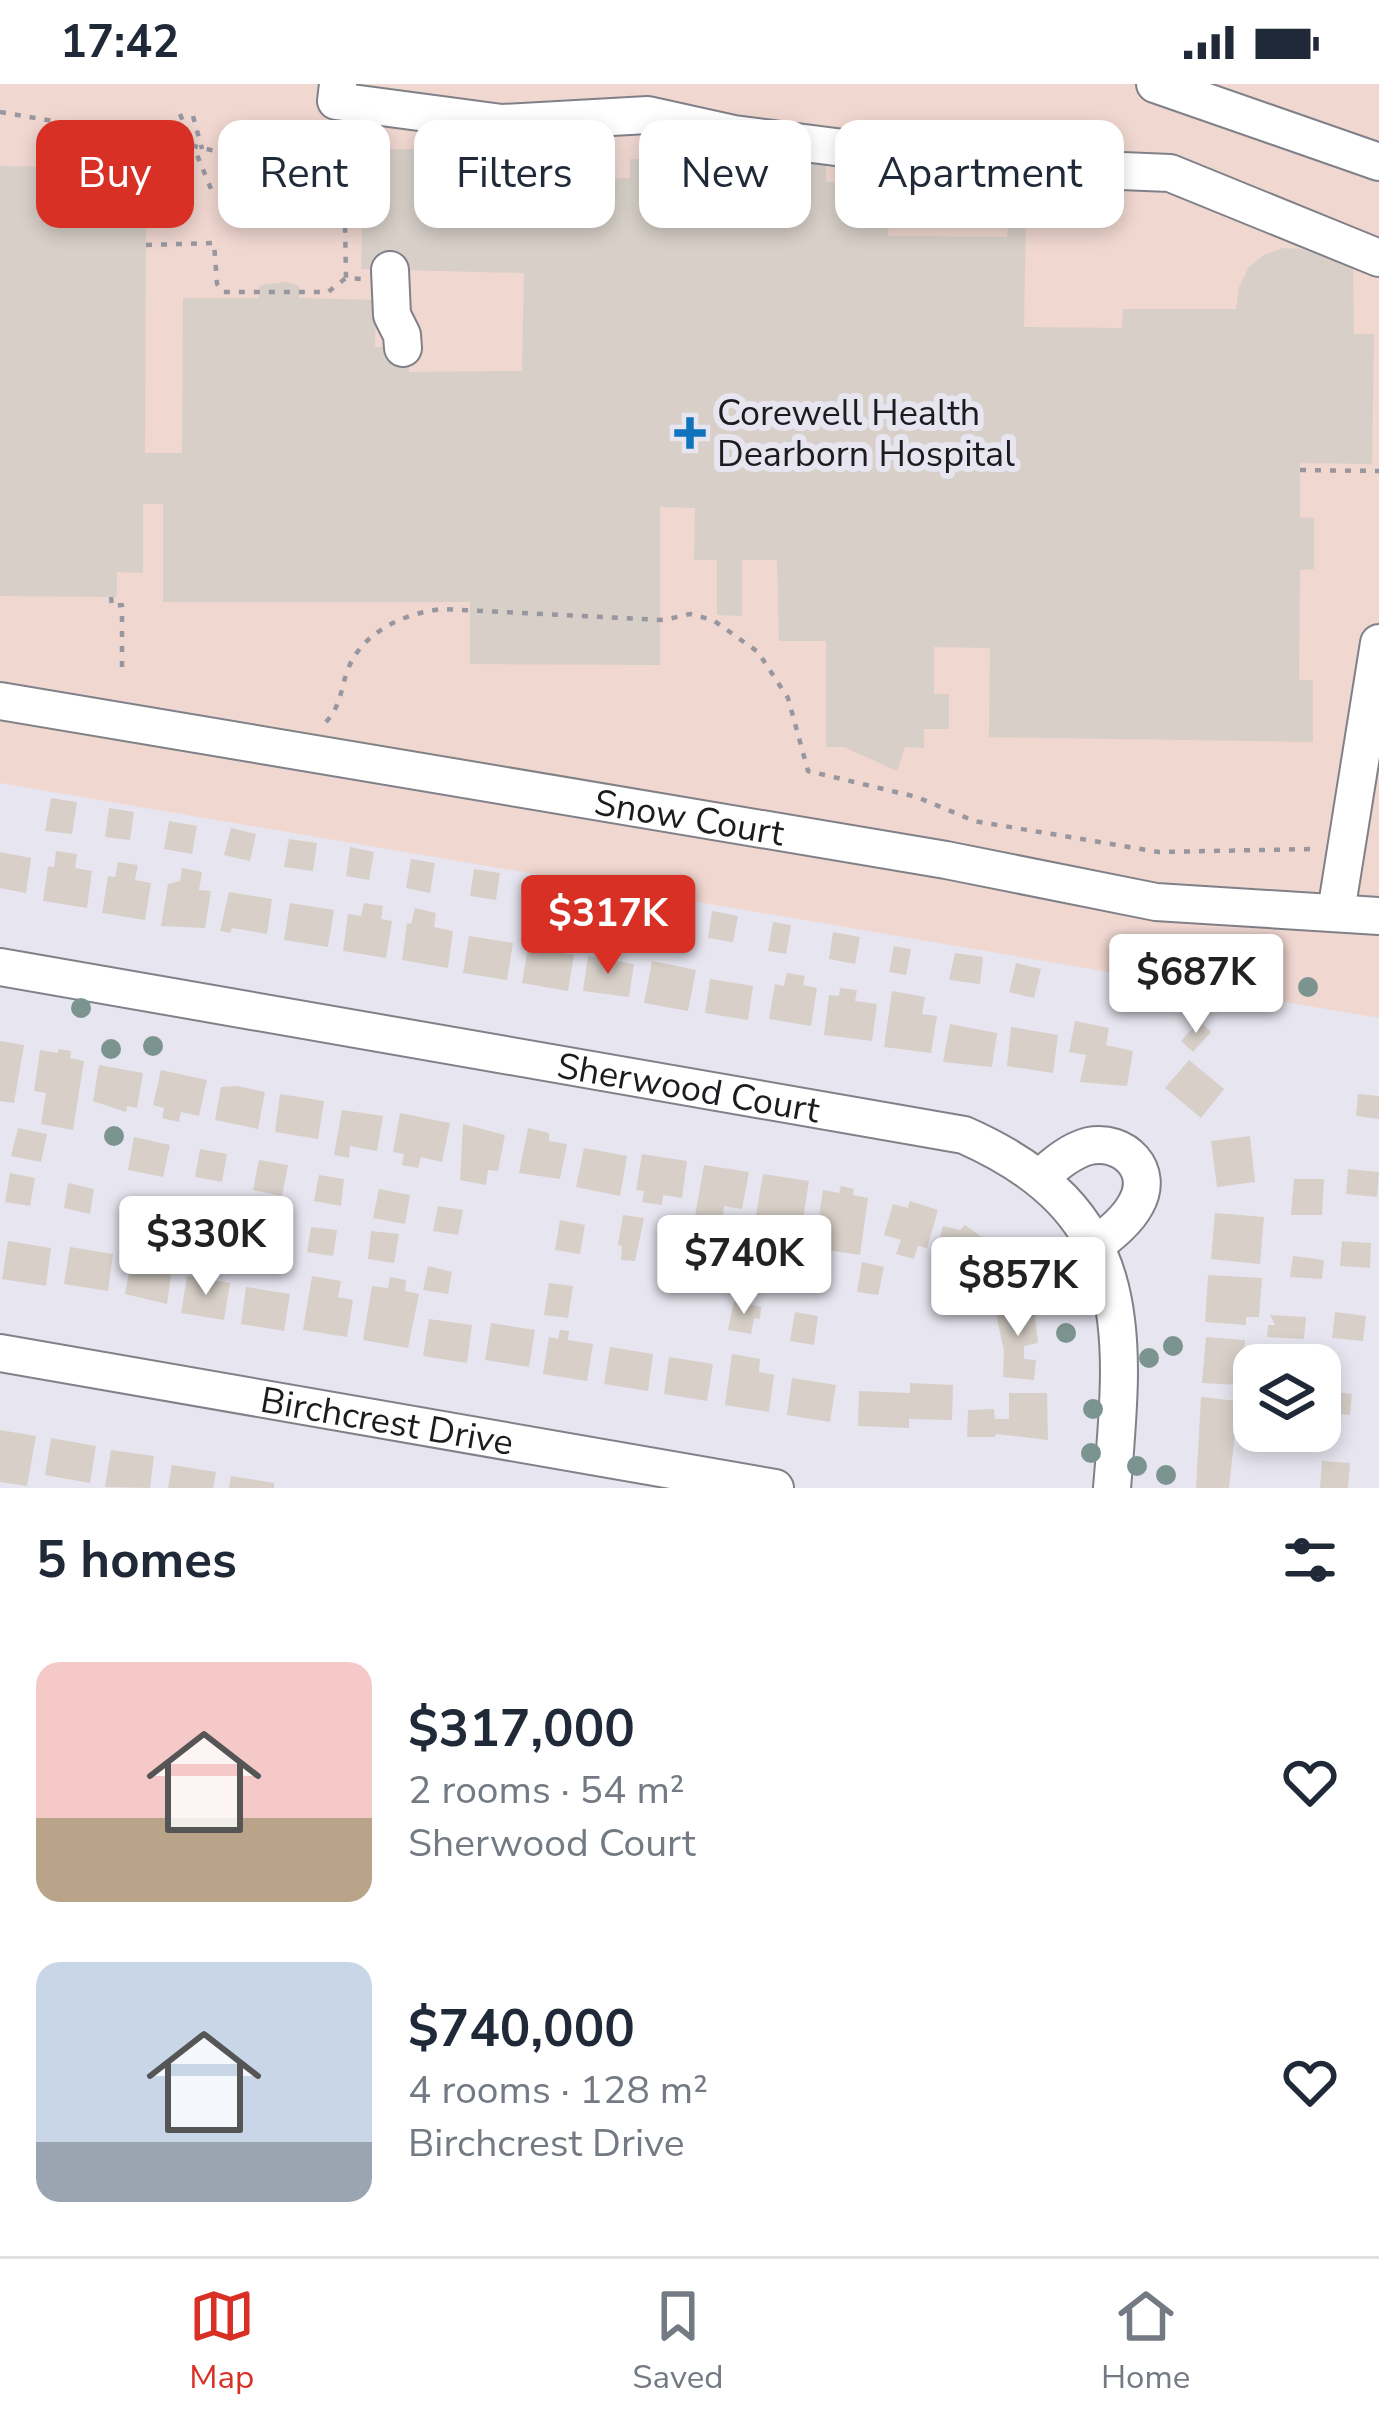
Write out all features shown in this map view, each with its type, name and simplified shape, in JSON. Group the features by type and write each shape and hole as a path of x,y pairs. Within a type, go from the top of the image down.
{"street":[{"path":"338,84 336,101 516,124 648,115 733,147 1170,173 1379,258"},
{"path":"1155,84 1379,162"},
{"path":"390,275 392,315 403,347"},
{"path":"1336,912 1379,643"},
{"name":"Snow Court","path":"0,701 946,860 1156,902 1379,916"},
{"name":"Sherwood Court","path":"0,967 964,1135 1004,1153 1071,1208 1095,1246 1113,1294 1121,1347 1112,1488"},
{"path":"1040,1178 1085,1147 1107,1145 1133,1158 1142,1173 1139,1201 1095,1246"},
{"name":"Birchcrest Drive","path":"0,1353 776,1488"}],"path":[{"path":"0,112 48,120"},
{"path":"180,114 182,120"},
{"path":"193,116 202,149"},
{"path":"194,147 218,152"},
{"path":"194,151 214,196"},
{"path":"345,228 346,278"},
{"path":"146,244 214,243 223,292 328,292 346,278 390,275"},
{"path":"1300,470 1379,471"},
{"path":"111,597 112,606 122,605 122,673"},
{"path":"326,722 341,705 347,671 371,636 417,611 664,620 690,614 713,620 758,652 788,698 808,771 917,797 974,821 1159,852 1346,850"}],"shaded area":[{"name":"Corewell Health Dearborn Hospital","path":"0,84 1379,84 1379,1018 0,783"}],"building":[{"path":"390,149 414,149 414,228 615,228 615,178 630,178 630,159 639,159 639,228 811,228 811,163 826,163 826,182 835,182 835,228 889,228 888,236 1007,237 1008,228 1026,228 1024,327 1122,328 1123,309 1236,309 1239,287 1249,267 1283,248 1301,249 1353,267 1354,334 1374,334 1372,464 1300,463 1300,517 1314,518 1314,569 1300,570 1299,680 1313,680 1313,742 989,737 990,648 934,647 934,694 949,694 949,729 924,729 924,748 905,747 897,771 844,747 826,747 826,641 779,641 777,560 742,560 742,616 717,615 717,560 694,560 695,508 660,507 660,665 470,664 470,602 163,602 163,504 143,504 143,573 117,572 117,597 0,596 0,166 36,167 36,228 146,228 145,453 182,453 183,298 259,298 260,285 287,282 299,286 299,298 376,300 375,347 409,348 409,372 522,371 524,273 361,269 362,228 390,228"},
{"path":"51,798 77,802 72,834 45,831"},
{"path":"109,808 134,812 130,840 105,837"},
{"path":"169,821 197,826 192,854 164,849"},
{"path":"231,828 256,834 250,861 224,855"},
{"path":"289,839 317,843 313,871 284,867"},
{"path":"350,847 374,852 369,880 346,876"},
{"path":"56,851 77,854 75,868 92,871 87,908 43,901 48,866 54,867"},
{"path":"0,852 31,858 26,893 0,888"},
{"path":"411,859 435,863 430,893 406,888"},
{"path":"118,862 138,865 135,880 151,883 145,920 102,913 108,876 115,877"},
{"path":"182,868 202,872 199,890 211,891 205,928 161,926 168,884 180,881"},
{"path":"474,869 500,873 496,900 470,896"},
{"path":"531,879 555,883 550,913 527,908"},
{"path":"591,891 618,895 613,921 586,918"},
{"path":"229,892 272,899 267,934 232,928 230,933 220,931"},
{"path":"653,900 678,905 673,935 648,930"},
{"path":"290,903 334,910 328,947 284,940"},
{"path":"364,903 383,906 381,919 392,921 386,958 343,951 348,914 361,916"},
{"path":"415,908 436,913 434,927 453,931 448,968 402,960 407,923 411,924"},
{"path":"712,911 738,916 733,942 708,938"},
{"path":"773,922 791,925 786,954 768,951"},
{"path":"833,932 860,937 855,964 829,959"},
{"path":"469,936 513,943 507,980 463,973"},
{"path":"894,946 911,949 906,975 889,972"},
{"path":"528,947 574,955 568,991 522,983"},
{"path":"955,953 983,957 980,984 949,980"},
{"path":"588,956 634,964 629,997 583,991"},
{"path":"652,961 696,970 688,1011 644,1003"},
{"path":"1016,963 1041,969 1034,998 1009,992"},
{"path":"787,973 805,976 803,985 817,988 811,1026 769,1019 775,984 784,986"},
{"path":"710,979 753,986 748,1020 705,1013"},
{"path":"840,988 857,990 855,1001 877,1004 872,1041 824,1035 829,995 839,996"},
{"path":"892,991 925,997 922,1014 937,1016 931,1053 884,1047"},
{"path":"1075,1021 1109,1028 1106,1045 1133,1051 1127,1086 1080,1082 1086,1055 1069,1052"},
{"path":"1199,1021 1211,1032 1193,1052 1181,1041"},
{"path":"950,1024 997,1033 992,1067 943,1062"},
{"path":"1011,1027 1058,1035 1053,1073 1007,1066"},
{"path":"0,1041 24,1045 14,1103 0,1101"},
{"path":"58,1049 71,1051 70,1058 84,1061 73,1130 41,1124 46,1093 34,1091 40,1050 58,1053"},
{"path":"1189,1060 1224,1089 1201,1118 1165,1088"},
{"path":"99,1065 143,1073 137,1108 127,1106 126,1112 93,1101"},
{"path":"161,1070 207,1080 199,1116 181,1112 179,1122 162,1118 164,1108 153,1105"},
{"path":"221,1087 265,1092 258,1129 215,1120"},
{"path":"280,1094 324,1101 318,1139 275,1132"},
{"path":"1358,1094 1379,1096 1379,1119 1356,1116"},
{"path":"342,1110 383,1116 377,1151 350,1146 349,1158 334,1155"},
{"path":"400,1113 450,1123 442,1162 421,1157 418,1168 402,1165 404,1154 393,1152"},
{"path":"463,1124 505,1135 498,1171 488,1170 486,1185 460,1180"},
{"path":"18,1128 47,1134 41,1162 11,1156"},
{"path":"528,1128 549,1133 549,1141 567,1144 560,1179 519,1173"},
{"path":"1250,1136 1255,1182 1217,1187 1211,1141"},
{"path":"134,1137 170,1145 163,1177 128,1170"},
{"path":"584,1148 627,1156 620,1196 576,1187"},
{"path":"200,1149 227,1154 222,1182 195,1177"},
{"path":"642,1154 687,1161 682,1198 663,1195 662,1205 642,1202 644,1191 636,1190"},
{"path":"259,1160 288,1165 282,1196 253,1190"},
{"path":"704,1165 749,1172 742,1209 724,1206 723,1218 695,1216"},
{"path":"1348,1169 1379,1172 1377,1197 1346,1194"},
{"path":"10,1173 35,1178 30,1206 5,1202"},
{"path":"763,1174 809,1181 803,1219 787,1217 785,1231 754,1226"},
{"path":"319,1175 344,1179 341,1206 314,1201"},
{"path":"1294,1179 1324,1179 1322,1215 1291,1215"},
{"path":"68,1183 94,1189 90,1214 64,1208"},
{"path":"841,1186 868,1198 860,1255 827,1250 830,1231 817,1230 823,1190 839,1193"},
{"path":"379,1189 410,1195 405,1224 373,1218"},
{"path":"129,1199 157,1204 152,1233 124,1228"},
{"path":"910,1201 938,1210 927,1248 918,1246 914,1259 896,1254 901,1240 884,1235 893,1204 908,1208"},
{"path":"189,1206 214,1211 209,1238 183,1233"},
{"path":"438,1206 463,1210 458,1235 433,1231"},
{"path":"1215,1213 1264,1217 1260,1264 1211,1259"},
{"path":"623,1215 644,1218 635,1261 621,1260 622,1246 618,1245"},
{"path":"252,1219 279,1224 274,1252 247,1248"},
{"path":"560,1220 585,1225 580,1254 555,1250"},
{"path":"965,1225 1020,1265 982,1307 957,1287 968,1273 952,1259 935,1254 943,1226 960,1230"},
{"path":"311,1227 337,1230 333,1256 307,1252"},
{"path":"371,1231 399,1234 394,1263 368,1259"},
{"path":"681,1240 707,1243 703,1274 677,1270"},
{"path":"8,1241 51,1248 46,1286 2,1279"},
{"path":"1342,1241 1371,1243 1370,1268 1340,1266"},
{"path":"70,1247 113,1254 108,1291 64,1284"},
{"path":"153,1251 170,1253 167,1304 125,1294 131,1262 150,1265"},
{"path":"740,1255 761,1259 757,1286 735,1282"},
{"path":"1293,1256 1324,1260 1322,1279 1290,1277"},
{"path":"862,1262 884,1267 878,1295 857,1292"},
{"path":"428,1266 452,1272 448,1294 423,1290"},
{"path":"1208,1275 1262,1278 1259,1317 1246,1317 1246,1325 1205,1322"},
{"path":"187,1276 230,1283 224,1320 181,1313"},
{"path":"312,1276 341,1281 338,1297 353,1300 347,1337 303,1330"},
{"path":"390,1277 406,1280 405,1291 419,1294 408,1348 363,1340 372,1286 388,1288"},
{"path":"549,1283 573,1286 568,1318 544,1315"},
{"path":"246,1287 290,1294 284,1331 241,1324"},
{"path":"1033,1300 1038,1343 1024,1346 1024,1359 1036,1360 1034,1380 1003,1377 1004,1351 995,1309"},
{"path":"734,1301 761,1307 751,1334 728,1330"},
{"path":"795,1312 818,1316 814,1345 790,1341"},
{"path":"1335,1312 1366,1316 1363,1341 1332,1338"},
{"path":"1270,1315 1306,1317 1304,1339 1267,1337 1268,1325 1275,1325"},
{"path":"429,1319 472,1325 467,1363 423,1356"},
{"path":"491,1323 535,1330 529,1367 485,1360"},
{"path":"560,1330 569,1331 568,1340 593,1344 587,1381 543,1374 549,1337 558,1339"},
{"path":"1206,1337 1245,1340 1245,1344 1233,1344 1233,1385 1202,1383"},
{"path":"610,1347 653,1354 648,1391 604,1384"},
{"path":"732,1354 760,1359 759,1372 774,1375 769,1412 725,1405"},
{"path":"669,1357 713,1364 707,1401 664,1394"},
{"path":"792,1378 836,1385 830,1422 787,1415"},
{"path":"910,1383 953,1385 952,1420 909,1419 909,1428 858,1426 859,1391 910,1393"},
{"path":"1009,1393 1047,1393 1048,1440 996,1434 967,1437 968,1410 994,1409 995,1419 1009,1419"},
{"path":"1341,1393 1352,1394 1350,1415 1341,1414"},
{"path":"1201,1397 1233,1400 1229,1488 1196,1488"},
{"path":"0,1430 36,1436 27,1486 0,1482"},
{"path":"51,1438 96,1446 90,1483 45,1475"},
{"path":"111,1450 154,1456 150,1488 105,1487"},
{"path":"1322,1461 1350,1463 1348,1488 1320,1488"},
{"path":"172,1465 216,1472 213,1488 168,1488"},
{"path":"231,1476 274,1483 274,1488 229,1488"}],"place":[{"name":"Corewell Health Dearborn Hospital","path":"690,433"}]}
